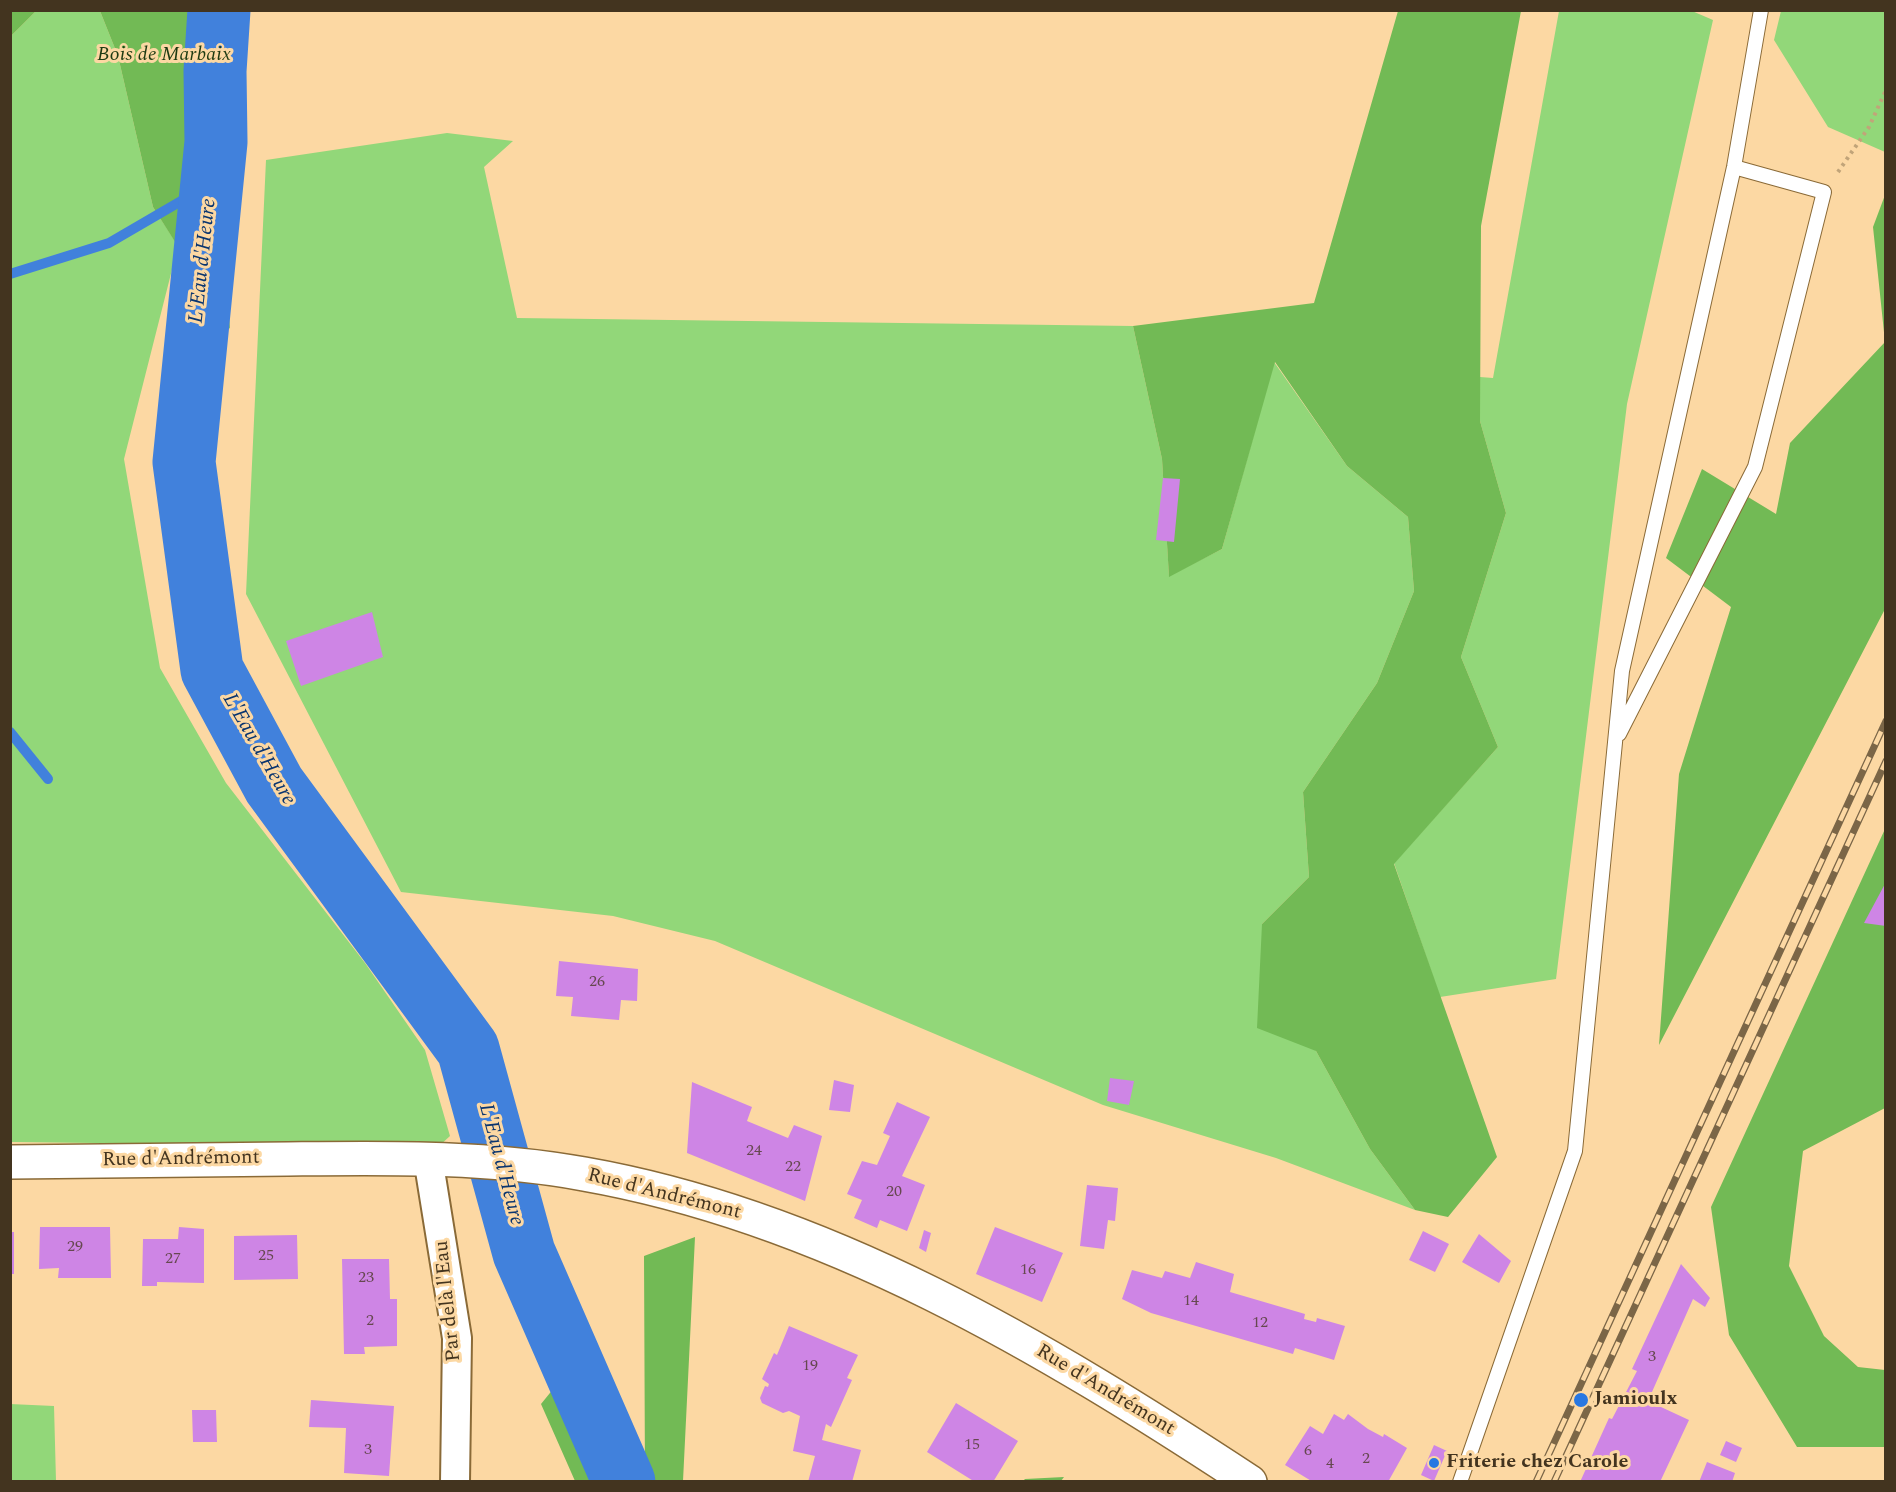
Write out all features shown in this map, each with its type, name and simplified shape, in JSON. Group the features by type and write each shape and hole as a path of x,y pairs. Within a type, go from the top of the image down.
{"street":[{"name":"Rue d'Andrémont","path":"10,1162 437,1158 583,1174 716,1204 847,1254 1012,1335 1250,1482"},
{"name":"Par delà l'Eau","path":"437,1158 457,1338 455,1482"}],"lane":[{"path":"1460,1482 1575,1151 1622,671 1734,167 1761,10"},
{"path":"1616,742 1755,467 1824,192 1734,167"}],"path":[{"path":"1824,192 1869,127 1886,90"}],"green space":[{"path":"10,11 36,11 11,36"},
{"path":"36,11 100,11 118,56 153,207 178,246 124,459 160,668 226,783 365,963 425,1050 450,1136 438,1147 11,1142 11,36"},
{"name":"Bois de Marbaix","path":"100,11 208,11 214,129 230,329 153,207 118,56"},
{"path":"1398,11 1521,11 1481,226 1480,421 1506,513 1461,657 1498,747 1394,864 1497,1157 1448,1217 1415,1210 1370,1149 1316,1051 1257,1028 1262,924 1309,877 1303,792 1377,683 1414,591 1408,517 1347,466 1275,362 1222,549 1169,577 1162,459 1133,326 1314,303"},
{"path":"1559,11 1692,11 1713,20 1627,404 1556,979 1440,997 1394,863 1498,747 1461,657 1506,513 1480,421 1480,377 1493,378"},
{"path":"1781,11 1885,11 1885,152 1828,127 1774,40"},
{"path":"447,133 513,141 484,167 517,318 1133,326 1162,459 1169,576 1222,549 1274,362 1347,466 1408,517 1414,591 1377,683 1303,792 1309,877 1262,924 1316,1051 1370,1149 1415,1210 1276,1158 1103,1105 715,941 613,916 401,892 246,594 266,160"},
{"path":"1885,195 1885,342 1873,227"},
{"path":"1885,342 1885,609 1659,1045 1679,774 1731,607 1666,558 1702,469 1776,514 1790,443"},
{"path":"1885,829 1885,1108 1803,1151 1789,1266 1824,1336 1858,1367 1885,1370 1885,1447 1797,1447 1729,1335 1711,1207"},
{"path":"695,1237 683,1481 645,1481 644,1256"},
{"path":"554,1388 604,1481 575,1481 541,1404"},
{"path":"10,1404 54,1406 56,1481 11,1481"},
{"path":"1064,1477 1061,1481 1023,1481 1025,1479"}],"building":[{"path":"1163,478 1180,479 1174,542 1156,540"},
{"path":"372,612 383,657 301,686 286,641"},
{"path":"1886,882 1886,926 1864,923"},
{"path":"559,961 638,969 637,1001 621,1000 619,1020 571,1016 573,997 556,996"},
{"path":"1110,1078 1134,1081 1129,1105 1107,1101"},
{"path":"834,1080 854,1085 850,1112 829,1110"},
{"path":"692,1082 752,1107 747,1121 788,1138 794,1125 822,1136 805,1201 687,1153"},
{"path":"897,1102 930,1117 902,1176 925,1185 907,1231 880,1220 877,1228 854,1218 862,1200 847,1194 862,1161 877,1165 890,1136 883,1133"},
{"path":"1087,1185 1118,1188 1115,1221 1108,1220 1104,1249 1080,1246"},
{"path":"40,1227 110,1227 111,1278 58,1278 59,1268 39,1269"},
{"path":"179,1227 204,1229 204,1283 157,1282 157,1286 142,1286 143,1239 178,1239"},
{"path":"995,1227 1063,1253 1042,1302 976,1274"},
{"path":"924,1230 931,1233 926,1252 919,1248"},
{"path":"1423,1231 1449,1244 1435,1272 1409,1260"},
{"path":"10,1232 14,1232 14,1274 10,1274"},
{"path":"1479,1234 1511,1261 1499,1283 1462,1262"},
{"path":"297,1235 298,1279 234,1280 234,1236"},
{"path":"342,1259 389,1259 390,1299 397,1299 397,1346 364,1347 365,1354 344,1354"},
{"path":"1196,1262 1234,1274 1230,1292 1305,1314 1304,1319 1316,1322 1317,1318 1345,1326 1334,1360 1295,1348 1293,1354 1151,1313 1122,1299 1132,1270 1162,1278 1165,1271 1190,1278"},
{"path":"1681,1264 1710,1298 1705,1307 1693,1299 1648,1401 1689,1420 1660,1482 1580,1482 1609,1418 1612,1419 1637,1371 1632,1369"},
{"path":"789,1326 858,1355 847,1378 852,1380 831,1427 826,1424 822,1440 861,1450 852,1482 808,1482 815,1456 793,1451 800,1416 789,1411 783,1413 762,1403 760,1398 765,1386 768,1387 769,1384 762,1379 774,1353 777,1355"},
{"path":"311,1400 394,1406 389,1476 344,1473 346,1428 309,1427"},
{"path":"956,1403 1018,1441 993,1482 975,1482 927,1452"},
{"path":"192,1410 216,1410 217,1442 193,1442"},
{"path":"1334,1414 1344,1420 1348,1414 1368,1429 1383,1437 1384,1434 1407,1448 1388,1482 1313,1482 1285,1465 1310,1426 1323,1434"},
{"path":"1726,1441 1742,1448 1736,1462 1720,1455"},
{"name":"Friterie chez Carole","path":"1434,1445 1447,1451 1434,1481 1421,1475"},
{"path":"1707,1462 1735,1473 1732,1482 1699,1482"}],"waterway":[{"name":"L'Eau d'Heure","path":"219,10 215,71 216,142 184,462 212,670 274,785 468,1049 524,1253 624,1482"},
{"path":"10,274 109,243 212,183"},
{"path":"10,732 48,779"}],"railway":[{"path":"1536,1482 1886,721"},
{"path":"1554,1482 1886,761"}],"place":[{"name":"Jamioulx","path":"1581,1400"},
{"name":"Friterie chez Carole","path":"1434,1463"}]}
